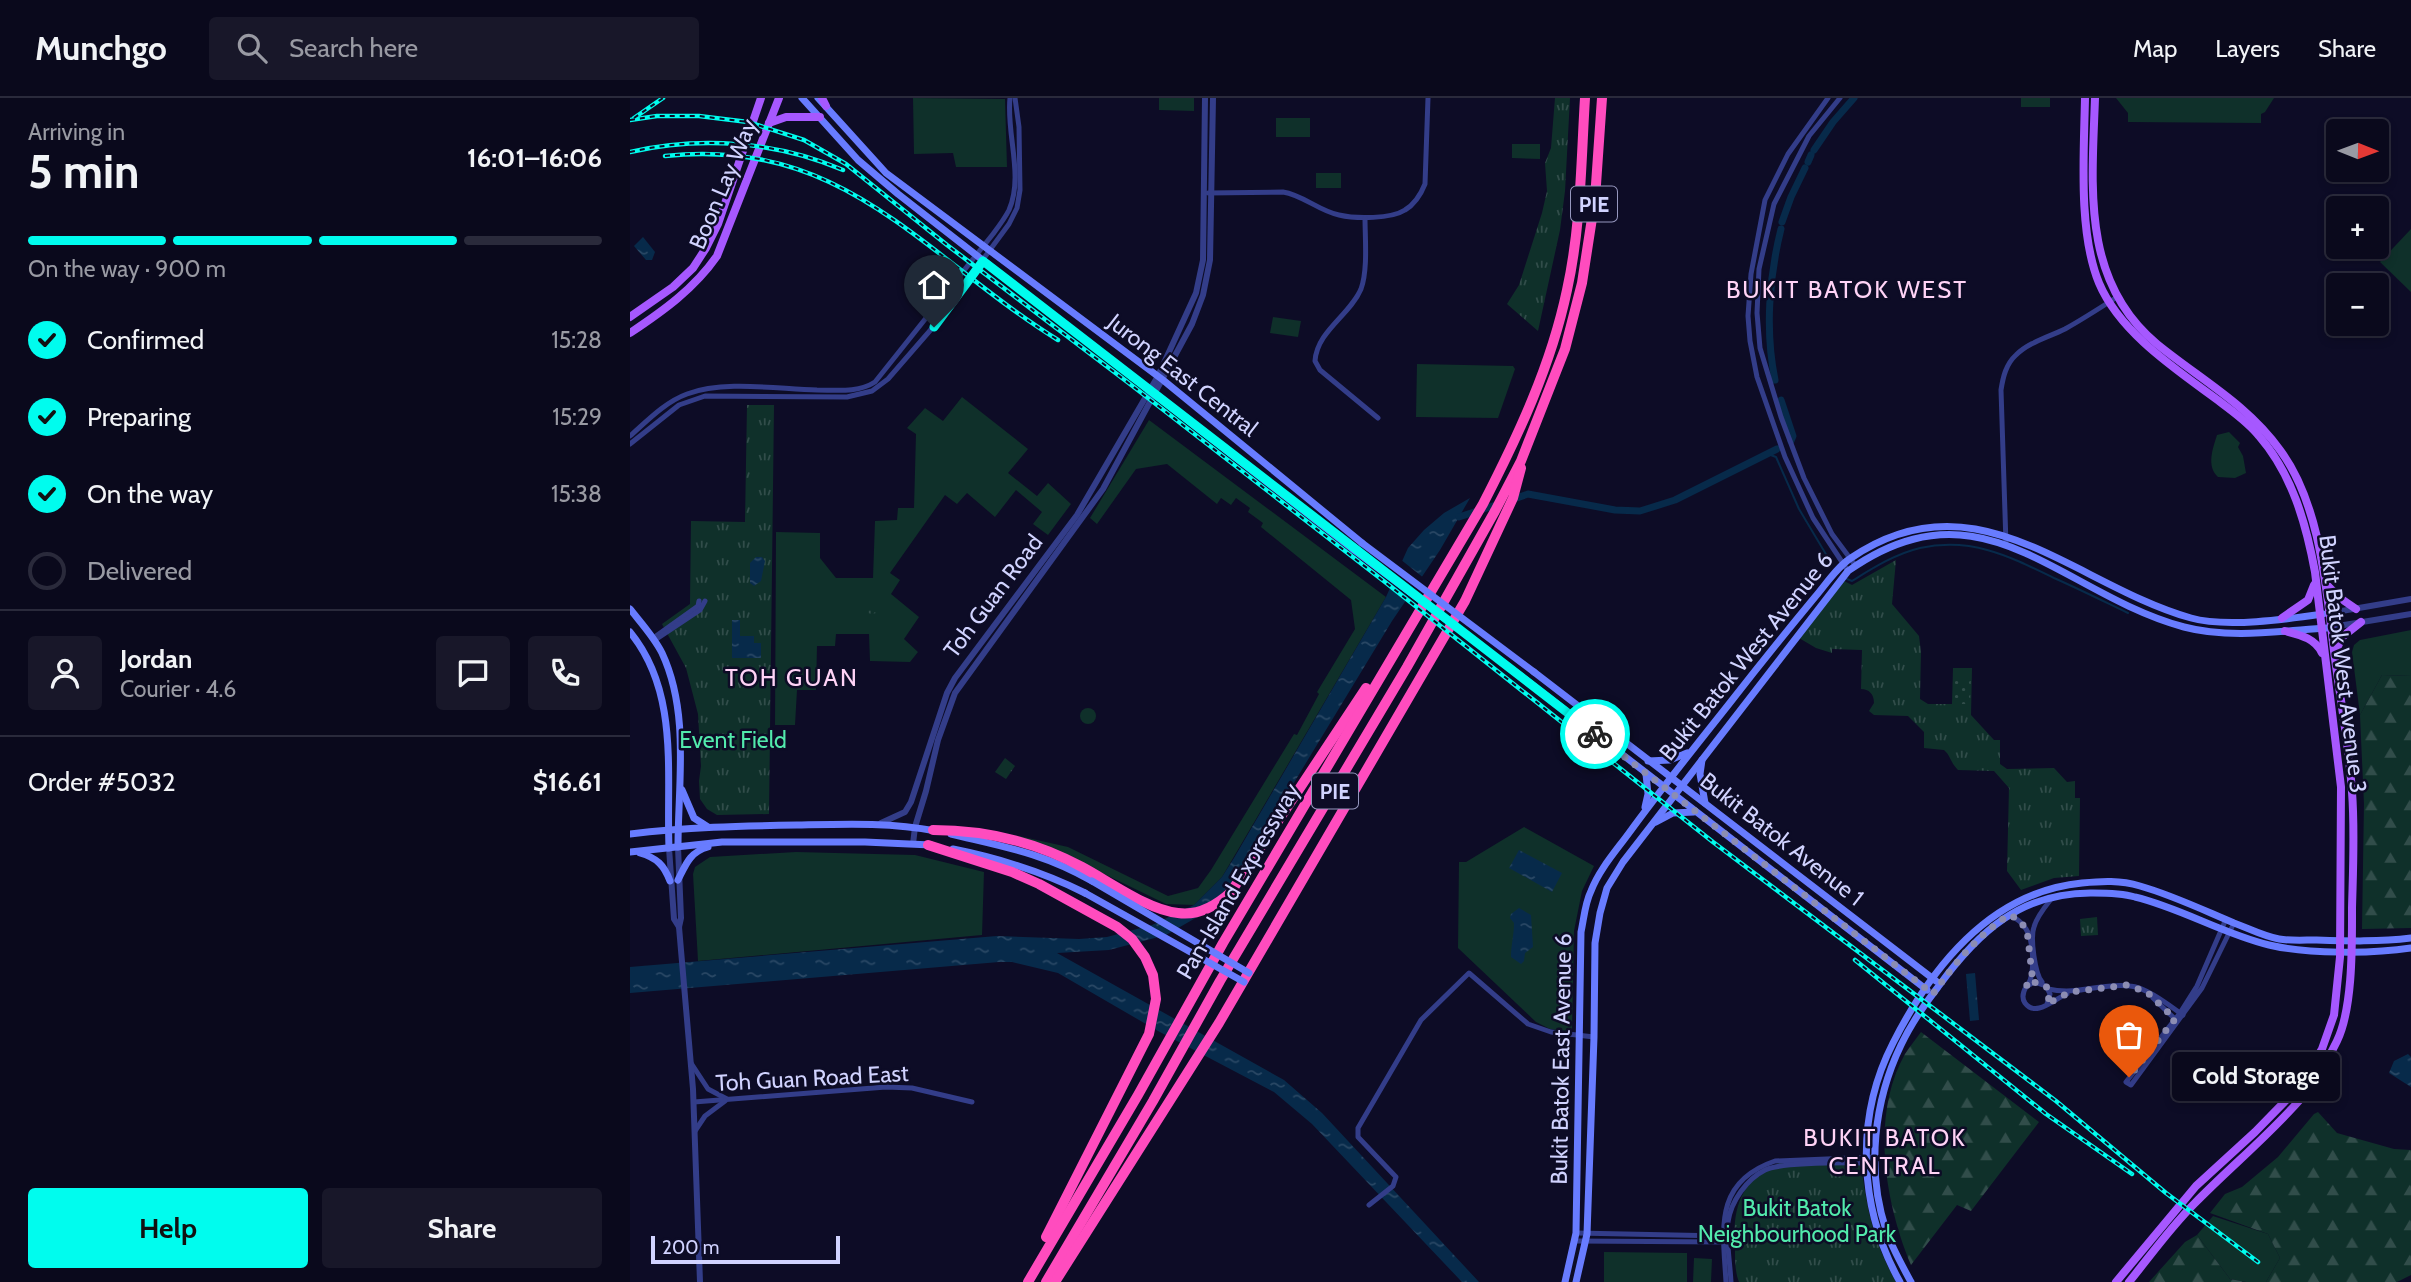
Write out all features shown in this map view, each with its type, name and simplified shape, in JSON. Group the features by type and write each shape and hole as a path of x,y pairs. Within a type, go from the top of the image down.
{"highway":[{"name":"Pan-Island Expressway","path":"1028,1282 1399,642 1483,504 1527,415 1567,290 1579,208 1585,98"},
{"name":"PIE","path":"1508,500 1521,474 1521,461 1565,349 1582,283 1595,199 1604,98"},
{"name":"Pan-Island Expressway","path":"1046,1282 1366,737 1495,511 1508,500"},
{"path":"1055,1282 1140,1151 1246,977 1465,601 1508,500"},
{"path":"933,830 968,830 1012,839 1079,865 1162,910 1179,914 1198,912 1219,903 1231,892 1358,699 1399,642"},
{"path":"928,845 1012,872 1100,918 1132,939 1145,957 1153,975 1156,999 1149,1034 1048,1234 1045,1252"}],"main road":[{"name":"Boon Lay Way","path":"630,317 673,287 693,268 706,248 718,224 757,109 758,98"},
{"name":"Boon Lay Way","path":"630,332 681,296 704,275 717,256 727,237 779,98"},
{"name":"Jurong East Central","path":"802,98 858,160 975,255 1354,550 1526,680"},
{"name":"Bukit Batok West Avenue 3","path":"2085,98 2088,238 2099,285 2155,342 2241,406 2277,446 2292,469 2317,540 2326,584 2352,789 2352,941"},
{"name":"Bukit Batok West Avenue 3","path":"2095,98 2093,164 2098,245 2113,300 2151,350 2259,435 2278,462 2297,499 2309,538 2342,799 2340,941"},
{"name":"Jurong East Central","path":"822,101 886,173 1161,378 1362,543 1534,672"},
{"path":"769,123 786,117 820,117"},
{"name":"Bukit Batok West Avenue 6","path":"1671,778 1784,634 1845,567 1872,545 1916,529 1969,528 2006,539 2193,619 2228,621 2330,613"},
{"name":"Bukit Batok West Avenue 6","path":"2006,539 2135,608 2183,626 2219,632 2332,627"},
{"name":"Bukit Batok West Avenue 6","path":"1682,786 1845,567"},
{"path":"2282,618 2308,600 2314,589 2315,572"},
{"path":"2326,584 2356,609"},
{"path":"630,609 654,639 673,687 678,718 678,847"},
{"path":"2335,654 2342,638 2361,622"},
{"path":"2285,631 2309,639 2320,649 2325,663"},
{"path":"630,632 656,680 663,702 669,750 669,848"},
{"name":"Bukit Batok Avenue 1","path":"1534,672 1940,984"},
{"name":"Bukit Batok Avenue 1","path":"1526,680 1933,994"},
{"path":"666,721 673,723 678,718"},
{"path":"1648,761 1670,761 1690,751"},
{"path":"1703,756 1700,774 1705,804"},
{"path":"1644,813 1648,794 1645,774"},
{"name":"Bukit Batok East Avenue 6","path":"1565,1282 1576,1237 1581,932 1590,893 1601,872 1671,778"},
{"path":"680,782 694,818 708,827"},
{"name":"Bukit Batok East Avenue 6","path":"1576,1282 1587,1238 1595,943 1600,913 1607,888 1622,862 1682,786"},
{"path":"1650,827 1662,817 1673,813 1696,813"},
{"path":"630,834 708,827 880,824 933,830 1024,850 1092,881 1246,977"},
{"path":"632,852 722,842 928,845 999,860 1067,884 1246,977"},
{"path":"632,852 657,860 674,881 697,850 722,842"},
{"path":"1911,1282 1886,1229 1870,1160 1868,1125 1881,1073 1901,1027 1933,978 1962,944 1989,919 2029,895 2057,886 2116,881 2141,887 2280,939 2387,941 2411,938"},
{"path":"1900,1282 1874,1223 1868,1191 1870,1160 1883,1087 1905,1037 1940,984 1975,942 2009,915 2038,900 2054,896 2082,892 2112,893 2134,896 2272,946 2340,951 2411,948"},
{"path":"2116,1282 2189,1194 2285,1102 2308,1073 2332,1024 2340,941"},
{"path":"2129,1282 2193,1205 2307,1092 2338,1039 2346,1013 2352,941"}],"street":[{"path":"630,444 679,405 705,396 846,397 880,387 934,327 983,261 1006,215 1013,197 1012,98"},
{"path":"1161,378 1201,278 1205,193 1205,98"},
{"path":"1154,392 1192,324 1208,279 1213,193 1213,98"},
{"path":"1205,193 1283,192 1295,194 1339,215 1365,218 1405,211 1420,197 1425,184 1428,98"},
{"path":"1828,98 1788,154 1765,200 1751,274 1748,316 1757,377 1785,457 1813,519 1845,567"},
{"path":"1840,98 1809,136 1774,204 1759,269 1757,313 1760,348 1804,478 1832,534 1853,562"},
{"path":"1365,218 1363,286 1318,345 1315,361 1320,370 1378,418"},
{"path":"630,436 671,402 703,389 724,387 841,390 872,384 889,367 975,255 987,249"},
{"path":"2006,539 2001,390 2008,365 2015,355 2027,347 2113,300"},
{"name":"Toh Guan Road","path":"880,824 905,812 911,802 947,693 955,678 1077,515 1154,392"},
{"name":"Toh Guan Road","path":"913,844 915,827 944,720 954,693 1096,499 1154,392"},
{"name":"Bukit Batok West Avenue 6","path":"2330,613 2411,599"},
{"path":"654,639 702,601"},
{"name":"Bukit Batok West Avenue 6","path":"2332,627 2411,614"},
{"name":"Toh Guan Road East","path":"674,881 678,847"},
{"name":"Toh Guan Road East","path":"669,848 681,918 679,927 694,1102 700,1282"},
{"path":"2047,1004 2050,994 2037,975 2032,930 2054,896"},
{"path":"2009,915 2018,919 2027,930 2032,974 2023,996 2027,1006 2036,1009 2070,992"},
{"path":"2128,1083 2202,988 2226,929 2225,919"},
{"path":"2226,929 2234,923"},
{"path":"1369,1205 1392,1187 1396,1180 1358,1137 1357,1131 1419,1023 1469,973 1528,1024 1551,1032 1594,1037"},
{"path":"2026,987 2034,982 2070,992 2127,985 2138,987 2182,1015"},
{"path":"2152,996 2177,1021"},
{"path":"691,1063 708,1089 728,1099 705,1116 695,1131"},
{"name":"Toh Guan Road East","path":"694,1102 886,1087 912,1088 972,1102"},
{"path":"1729,1282 1725,1239 1728,1220 1738,1196 1765,1170 1776,1166 1870,1160"},
{"path":"1576,1237 1725,1239"}],"green space":[{"path":"913,98 1005,99 1007,167 956,167 953,153 914,154"},
{"path":"1159,98 1194,98 1194,111 1159,110"},
{"path":"1555,98 1570,98 1565,191 1560,230 1538,331 1507,304 1519,285 1542,213 1547,191 1545,163 1551,148"},
{"path":"2021,98 2050,98 2050,107 2021,107"},
{"path":"2116,98 2274,98 2261,114 2261,123 2128,122 2128,113"},
{"path":"1276,118 1310,118 1310,137 1276,137"},
{"path":"1512,144 1540,144 1540,159 1512,158"},
{"path":"1316,173 1341,173 1341,188 1316,188"},
{"path":"2411,229 2411,292 2380,262 2389,259 2389,252"},
{"path":"1273,317 1301,321 1298,337 1270,333"},
{"path":"1417,364 1513,366 1515,369 1498,418 1416,417"},
{"path":"962,397 1028,449 1008,473 1037,496 1048,483 1071,504 1048,535 1033,524 1042,512 1016,490 995,517 967,493 957,504 945,495 890,573 900,580 891,594 919,617 904,639 918,652 910,662 870,661 869,634 836,634 835,646 817,646 816,690 797,690 795,725 775,725 776,532 820,533 820,558 836,578 873,578 875,521 897,520 898,508 914,508 916,434 907,428 925,408 943,421"},
{"name":"Event Field","path":"747,405 774,405 769,814 717,815 707,809 700,799 698,714 686,668 662,624 690,604 691,521 745,522"},
{"path":"1149,420 1386,597 1222,877 1194,905 1166,904 1053,849 1022,840 1019,836 1068,847 1168,896 1198,888 1294,734 1297,735 1319,694 1317,692 1355,629 1351,600 1261,527 1263,523 1248,512 1250,508 1236,498 1231,505 1221,498 1217,504 1167,464 1136,469 1097,524 1090,518"},
{"path":"2229,432 2240,443 2238,447 2243,456 2246,473 2235,478 2218,477 2211,462 2217,435"},
{"path":"1896,560 1892,604 1919,636 1920,699 1928,704 1952,704 1953,668 1972,668 1971,715 1994,740 2000,740 2000,764 2007,769 2054,768 2067,782 2075,781 2075,798 2080,798 2079,876 2054,878 2021,890 2007,871 2009,788 1994,771 1958,770 1944,750 1924,748 1924,732 1908,716 1874,715 1869,711 1874,700 1870,693 1861,689 1862,650 1832,649 1832,653 1799,638 1844,581 1852,585"},
{"path":"872,594 879,597 882,604 879,611 872,614 865,611 862,604 865,597"},
{"path":"2411,630 2411,676 2382,675 2360,715 2352,652 2354,645 2360,640"},
{"path":"2382,675 2411,676 2411,928 2362,929 2364,804 2360,715"},
{"path":"1953,677 1971,677 1970,704 1953,704"},
{"path":"1085,708 1091,708 1096,716 1094,722 1085,724 1080,719 1080,713"},
{"path":"1005,758 1015,766 1006,779 995,772"},
{"path":"1524,827 1594,866 1582,891 1574,931 1572,1032 1550,1029 1536,1022 1458,948 1459,862 1466,862"},
{"path":"796,852 915,855 984,872 982,935 698,961 693,874 695,867 710,857"},
{"path":"2097,917 2098,935 2081,936 2080,919"},
{"path":"1921,1032 2039,1122 1971,1211 1957,1205 1911,1265 1894,1215 1888,1187 1885,1132 1894,1078 1905,1054"},
{"path":"2318,1112 2337,1133 2394,1149 2411,1150 2411,1275 2397,1282 2266,1282 2280,1258 2268,1234 2210,1213 2225,1194 2242,1187 2278,1157"},
{"name":"Bukit Batok Neighbourhood Park","path":"1781,1162 1861,1164 1872,1224 1896,1282 1739,1282 1734,1234 1738,1207 1748,1186 1767,1169"},
{"path":"2213,1216 2268,1234 2280,1258 2266,1282 2230,1279 2197,1235"},
{"path":"2197,1235 2230,1279 2246,1282 2149,1282 2185,1242"},
{"path":"1604,1252 1687,1253 1687,1282 1604,1282"},
{"path":"1694,1258 1712,1259 1711,1282 1693,1282"}],"water":[{"path":"643,237 655,252 652,260 646,260 634,246"},
{"path":"1470,498 1235,880 1199,916 1166,935 1109,950 1057,953 1284,1080 1322,1113 1479,1282 1462,1282 1312,1124 1274,1092 1158,1031 1058,973 1012,962 999,962 630,993 630,967 997,936 1079,939 1107,937 1152,925 1194,905 1222,877 1234,858 1386,597 1408,548 1444,513"},
{"path":"756,557 762,557 765,561 761,581 754,586 750,583 750,563"},
{"path":"732,620 740,620 740,636 754,636 754,643 761,643 761,658 732,658"},
{"path":"1519,850 1562,873 1552,892 1509,868"},
{"path":"1519,908 1531,915 1533,947 1525,953 1521,964 1511,957 1514,923 1510,918"},
{"path":"1975,973 1979,1020 1970,1021 1966,974"},
{"path":"2408,1054 2411,1057 2411,1087 2389,1073 2394,1061"}],"pier":[{"path":"1400,559 1425,579 1411,599 1389,582"}],"waterway":[{"path":"1814,150 1854,98"},
{"path":"1808,162 1811,155"},
{"path":"1782,222 1805,168"},
{"path":"1775,380 1769,323 1774,266 1781,229"},
{"path":"1781,400 1793,436 1791,441"},
{"path":"1511,500 1528,494 1615,510 1640,511 1675,500 1777,449"},
{"path":"1768,454 1776,457 1799,509 1830,561"},
{"path":"1459,517 1499,504"},
{"path":"1847,579 1852,581 1876,566 1920,548 1957,545 2006,556 2128,613"}],"railway":[{"path":"634,118 663,98"},
{"path":"630,120 657,116 699,116 748,122 804,140 846,164 947,245 1385,582 1713,842 2056,1101 2166,1193 2258,1262"},
{"path":"630,152 683,144 738,144 791,153 843,170"},
{"path":"665,156 727,155 783,165 832,183 878,209 1058,340"},
{"path":"1855,960 2046,1114 2132,1174"}],"way so far":[{"path":"1595,734 1933,994 1960,957 2009,915 2018,919 2027,930 2030,942 2032,978 2026,987 2034,982 2046,986 2050,994 2047,1004 2070,992 2127,985 2143,989 2175,1019 2129,1077"}],"place":[{"name":"Cold Storage","path":"2129,1077"}],"district":[{"name":"BUKIT BATOK WEST","path":"1847,289"},
{"name":"TOH GUAN","path":"792,677"},
{"name":"BUKIT BATOK CENTRAL","path":"1885,1151"}],"route":[{"path":"934,327 983,261 1595,734"}]}
